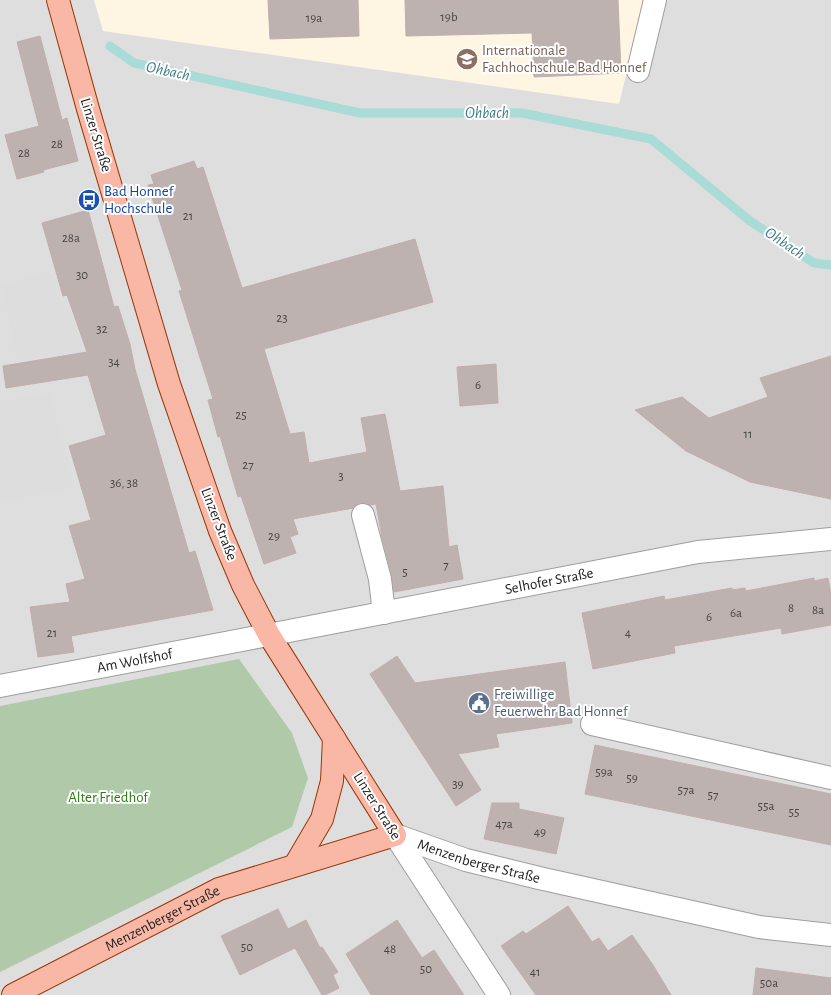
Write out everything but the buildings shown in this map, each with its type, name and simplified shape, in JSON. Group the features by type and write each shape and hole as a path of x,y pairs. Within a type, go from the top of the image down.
{"main road":[{"name":"Linzer Straße","path":"58,0 88,109 169,384 220,531 243,585 270,635 395,835"},
{"path":"295,865 322,819 332,781 334,738"},
{"name":"Menzenberger Straße","path":"13,995 219,889 395,835"}],"street":[{"path":"638,71 655,0"},
{"path":"363,515 380,579 384,613"},
{"name":"Selhofer Straße","path":"270,635 698,552 831,538"},
{"name":"Am Wolfshof","path":"0,686 270,635"},
{"path":"592,724 831,778"},
{"name":"Menzenberger Straße","path":"395,835 466,860 539,878 759,927 831,935"},
{"name":"Linzer Straße","path":"395,835 499,995"}],"shaded area":[{"path":"0,0 831,0 831,995 0,995"},
{"name":"Internationale Fachhochschule Bad Honnef","path":"94,0 644,0 619,104 103,31"},
{"path":"49,271 60,299 72,318 83,351 16,362 3,286"},
{"path":"50,393 74,487 0,502 0,401"}],"green space":[{"name":"Alter Friedhof","path":"239,659 292,733 308,778 292,827 0,972 0,706"}],"waterway":[{"name":"Ohbach","path":"110,46 134,63 360,113 522,113 651,139 750,221 814,263 831,265"}],"place":[{"name":"Internationale Fachhochschule Bad Honnef","path":"467,59"},
{"name":"Bad Honnef Hochschule","path":"89,200"},
{"name":"Freiwillige Feuerwehr Bad Honnef","path":"479,703"}]}
